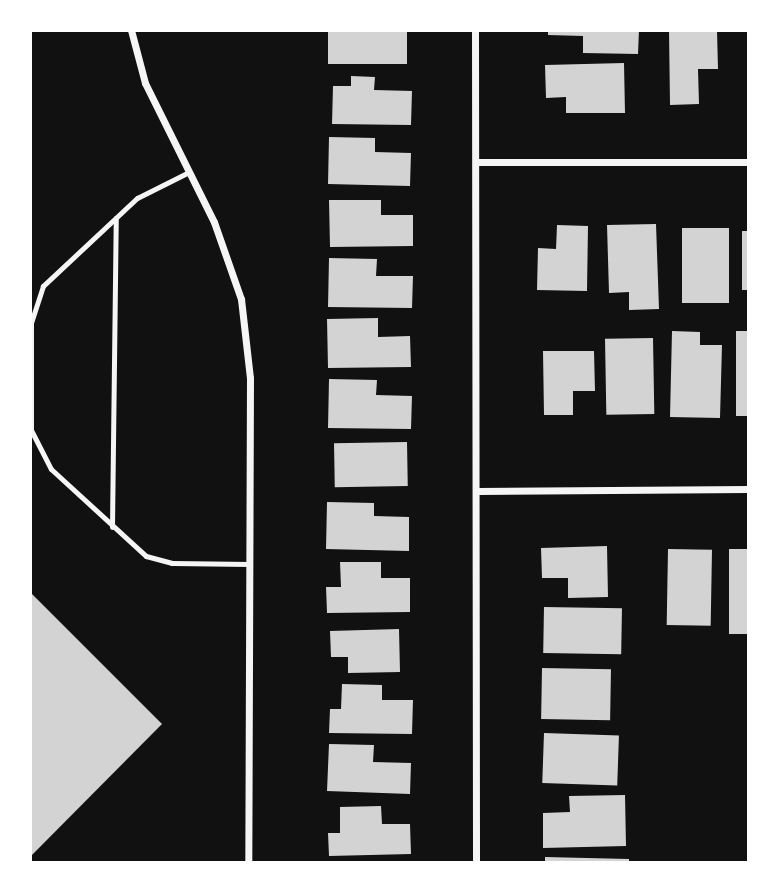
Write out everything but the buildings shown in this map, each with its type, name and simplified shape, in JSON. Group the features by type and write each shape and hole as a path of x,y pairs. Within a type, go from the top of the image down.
{"street":[{"path":"131,30 145,83 189,172 241,299 250,378 248,863"},
{"path":"475,30 478,491 476,863"},
{"path":"475,162 749,162"},
{"path":"478,491 749,489"}],"lane":[{"path":"189,172 137,198 43,286 31,323 36,449 112,527 146,556 172,563 250,564"},
{"path":"112,527 116,218"}]}
